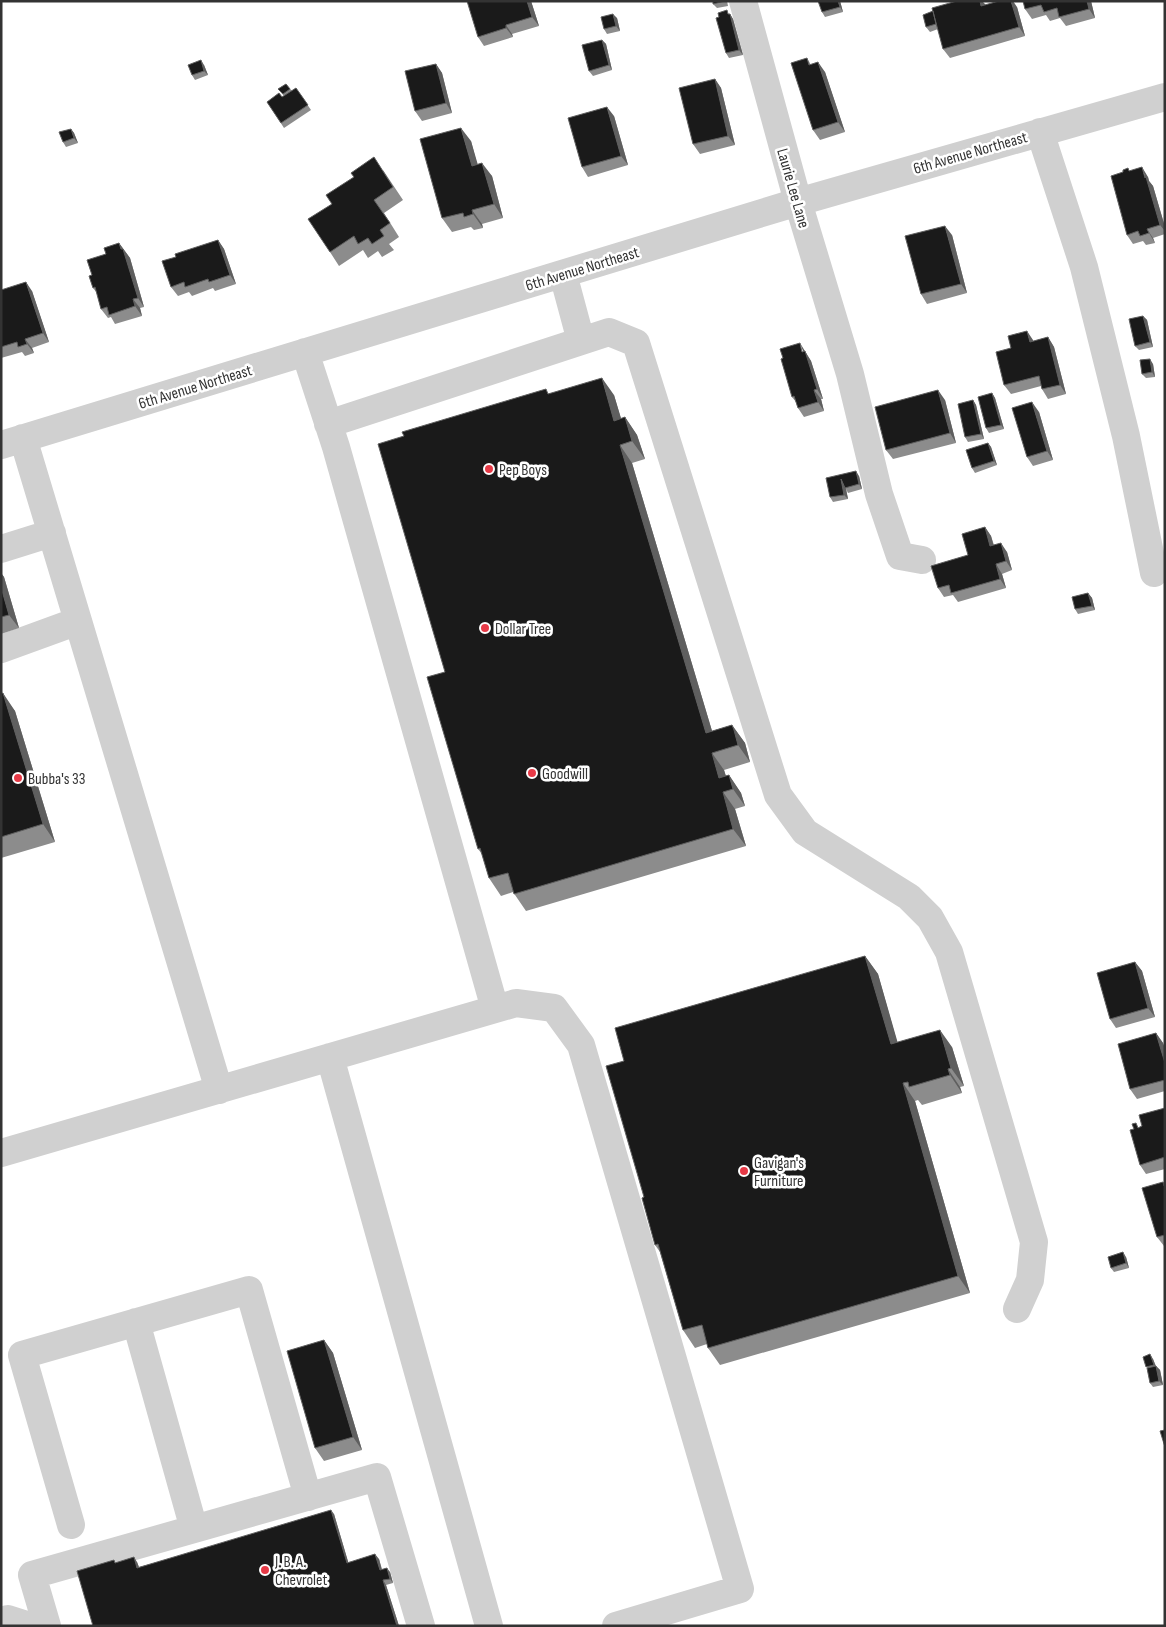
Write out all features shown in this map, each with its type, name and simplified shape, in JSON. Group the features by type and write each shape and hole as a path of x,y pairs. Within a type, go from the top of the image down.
{"street":[{"name":"Laurie Lee Lane","path":"742,1 798,202 850,374 879,494 900,556 922,560"},
{"name":"6th Avenue Northeast","path":"12,441 798,202 1165,97"},
{"path":"1040,132 1084,267 1126,436 1154,573"},
{"path":"562,274 581,341"},
{"path":"328,424 609,332 636,343 778,795 805,832 909,897 930,918 949,952 1034,1242 1030,1280 1017,1309"},
{"path":"305,352 328,424 495,1009"},
{"path":"12,441 52,533 218,1090"},
{"path":"1,550 52,533"},
{"path":"1,649 78,621"},
{"path":"1,667 25,660 48,632"},
{"path":"1,1153 516,1003 554,1008 581,1044 740,1589 616,1626"},
{"path":"330,1057 489,1626"},
{"path":"71,1525 22,1355 249,1290 308,1496"},
{"path":"136,1322 194,1529"},
{"path":"47,1626 32,1575 377,1477 421,1626"},
{"path":"1,1621 8,1619 30,1626"}],"building":[{"path":"467,1 527,1 532,17 506,25 506,28 478,37"},
{"path":"713,1 725,1 713,4"},
{"path":"818,1 838,1 840,7 822,12"},
{"path":"957,1 980,1 981,6 999,1 1011,1 1019,27 943,49 932,8"},
{"path":"1023,1 1087,1 1089,9 1059,17 1057,8 1044,12 1041,5 1025,9"},
{"path":"727,10 728,14 730,14 739,50 726,53 716,18 719,17 718,13"},
{"path":"933,11 936,24 926,27 923,15"},
{"path":"613,14 616,26 604,29 601,17"},
{"path":"602,40 609,65 589,71 582,45"},
{"path":"807,58 809,65 818,62 838,122 813,130 791,63"},
{"path":"201,60 204,71 192,75 188,65"},
{"path":"436,64 446,103 415,111 405,71"},
{"path":"715,79 728,136 693,144 679,88"},
{"path":"286,84 290,89 283,94 278,89"},
{"path":"296,88 308,105 281,123 267,102 279,93 282,97"},
{"path":"607,107 621,156 582,167 568,118"},
{"path":"461,128 472,166 482,163 494,204 472,210 473,214 464,217 463,213 442,218 420,139"},
{"path":"71,129 74,138 63,142 59,132"},
{"path":"374,157 393,187 374,200 390,223 380,230 384,236 372,244 368,238 358,244 354,236 330,252 308,219 332,204 326,195 354,177 351,173"},
{"path":"1142,167 1160,225 1147,229 1149,233 1140,236 1138,231 1127,235 1111,176 1128,168 1129,171"},
{"path":"945,226 961,284 921,294 905,236"},
{"path":"218,240 230,275 209,282 208,279 185,287 184,282 171,287 162,261 176,257 175,254"},
{"path":"119,243 121,249 123,249 138,298 133,299 135,306 109,315 107,307 101,309 95,287 93,288 89,276 92,275 87,260 106,254 104,248"},
{"path":"26,282 43,333 25,339 27,344 18,347 17,342 1,347 1,290"},
{"path":"1143,316 1150,342 1135,346 1129,319"},
{"path":"1027,331 1030,342 1048,337 1060,385 1042,389 1039,376 1004,385 996,352 1011,348 1008,336"},
{"path":"800,343 802,352 805,351 817,389 814,390 818,402 798,408 794,396 792,397 780,349"},
{"path":"1150,359 1152,372 1142,374 1140,360"},
{"path":"602,378 614,421 625,417 632,441 620,445 706,733 732,725 734,730 738,745 712,753 719,778 729,775 733,789 723,792 733,829 514,894 508,873 489,878 480,848 478,849 427,677 445,672 378,444 404,436 402,432 546,389 548,394"},
{"path":"938,390 950,433 886,450 875,407"},
{"path":"992,393 1001,425 986,428 978,397"},
{"path":"973,400 981,434 965,437 958,404"},
{"path":"1032,402 1047,451 1027,457 1012,408"},
{"path":"988,443 994,461 972,468 966,450"},
{"path":"856,471 859,484 845,488 841,479 844,495 830,497 826,478"},
{"path":"985,527 990,546 1001,543 1006,561 996,564 1000,579 951,593 949,585 938,588 931,566 968,555 962,534"},
{"path":"1,587 9,615 1,617"},
{"path":"1088,593 1092,606 1075,609 1072,597"},
{"name":"Bubba's 33","path":"3,693 43,824 1,837 1,694"},
{"path":"865,956 891,1044 940,1030 951,1068 948,1069 950,1075 909,1087 908,1082 903,1083 958,1276 708,1348 702,1325 683,1330 658,1244 655,1245 642,1198 644,1197 606,1066 624,1061 615,1028"},
{"path":"1135,962 1148,1008 1110,1019 1097,973"},
{"path":"1156,1033 1165,1063 1165,1080 1130,1089 1118,1044"},
{"path":"1165,1108 1165,1157 1140,1165 1130,1130 1134,1129 1132,1124 1136,1123 1138,1128 1142,1126 1139,1115"},
{"path":"1163,1182 1165,1186 1165,1235 1157,1237 1142,1188"},
{"path":"1123,1252 1126,1263 1111,1268 1108,1257"},
{"path":"324,1340 353,1437 315,1448 287,1351"},
{"path":"1150,1354 1154,1365 1146,1367 1143,1357"},
{"path":"1156,1366 1159,1381 1150,1383 1147,1368"},
{"path":"1165,1430 1165,1447 1160,1431"},
{"name":"J. B. A. Chevrolet","path":"331,1510 347,1563 375,1554 380,1570 387,1568 390,1579 383,1580 397,1626 93,1626 77,1571 114,1560 115,1563 134,1557 137,1568"}],"place":[{"name":"Pep Boys","path":"489,469"},
{"name":"Dollar Tree","path":"485,628"},
{"name":"Goodwill","path":"532,773"},
{"name":"Bubba's 33","path":"18,778"},
{"name":"Gavigan's Furniture","path":"744,1171"},
{"name":"J. B. A. Chevrolet","path":"265,1570"}]}
